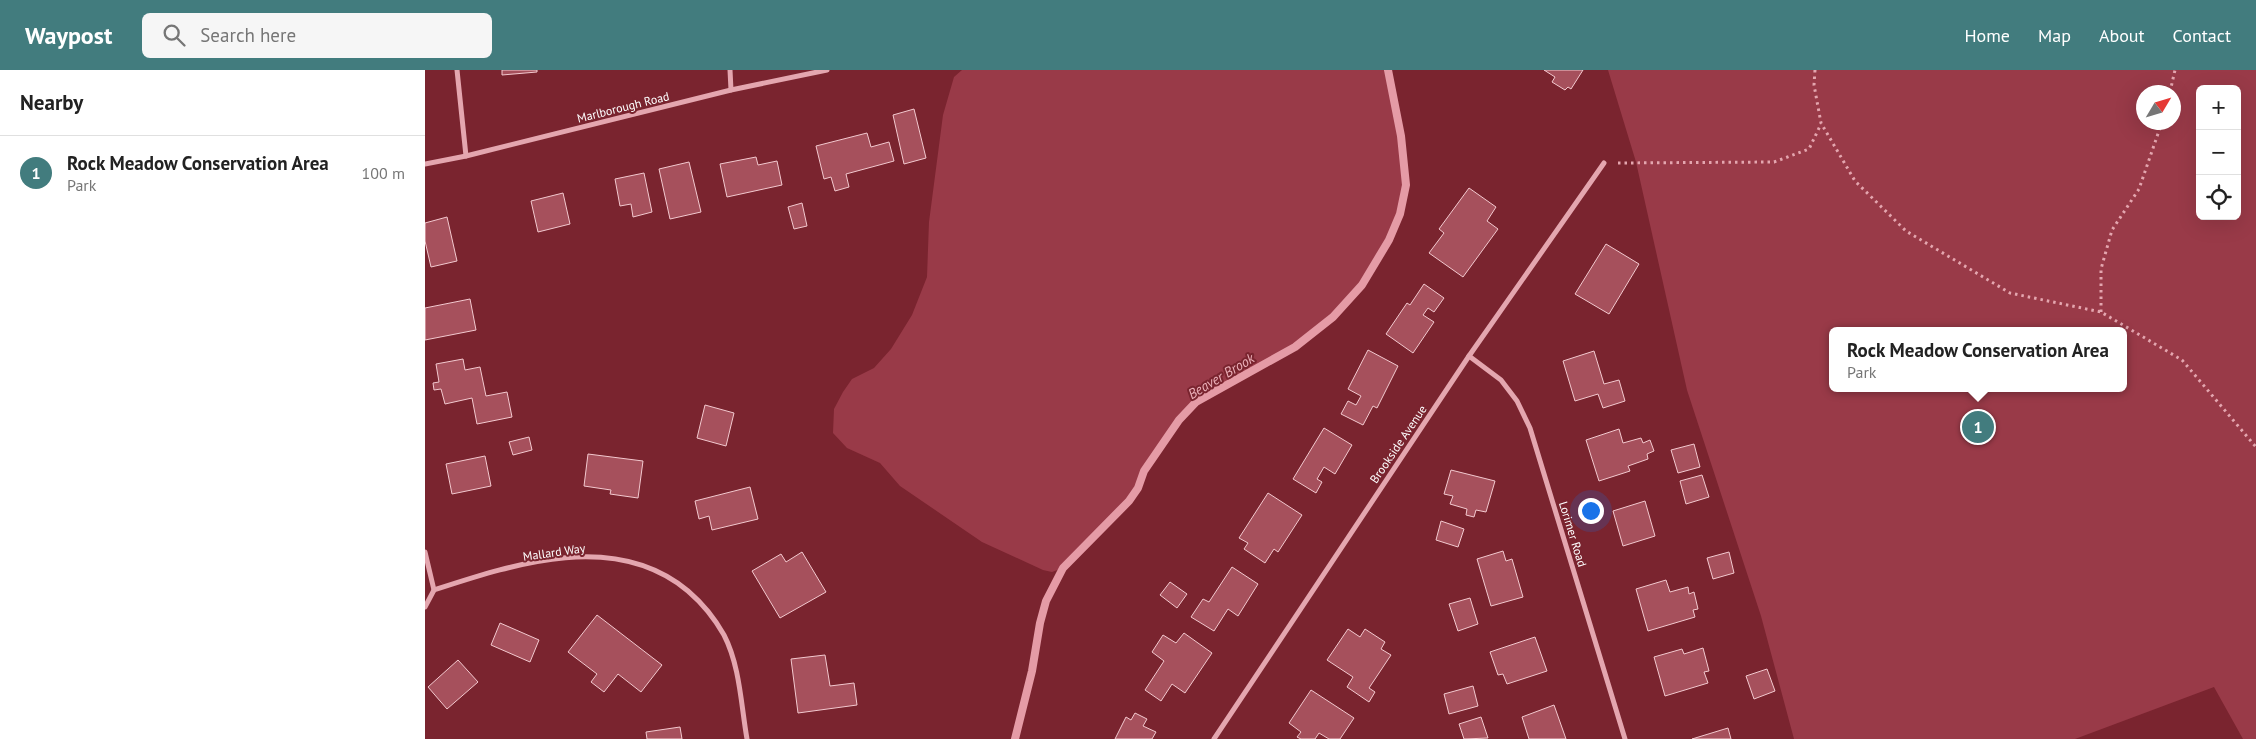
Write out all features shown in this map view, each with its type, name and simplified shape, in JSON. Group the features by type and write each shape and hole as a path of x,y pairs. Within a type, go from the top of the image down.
{"street":[{"path":"457,70 466,156"},
{"path":"730,70 731,90"},
{"name":"Marlborough Road","path":"425,164 466,156 731,90 827,70"},
{"name":"Brookside Avenue","path":"1214,739 1469,356 1604,163"},
{"name":"Lorimer Road","path":"1469,356 1501,380 1517,401 1530,428 1625,739"},
{"path":"425,552 434,590 425,606"},
{"name":"Mallard Way","path":"434,590 482,575 537,563 583,556 611,557 635,562 656,571 677,582 697,599 724,635 732,655 747,739"}],"path":[{"path":"1815,70 1814,84 1821,123 1855,181 1906,231 2010,293 2101,312 2126,327"},
{"path":"2172,85 2175,70"},
{"path":"1604,163 1774,162 1809,149 1821,123"},
{"path":"2101,312 2101,269 2112,230 2139,189 2158,130"},
{"path":"2127,327 2182,360 2256,447"}],"shaded area":[{"path":"962,70 1388,70 1401,136 1406,185 1400,214 1389,240 1362,285 1333,317 1295,347 1196,402 1166,437 1156,456 1144,471 1138,488 1129,501 1063,568 1052,572 1043,570 982,542 900,486 880,463 847,448 833,433 834,409 843,392 852,379 874,368 891,349 912,315 927,277 929,222 943,115 954,77"},
{"path":"1608,70 2256,70 2256,739 2243,739 2214,687 2075,739 1794,739 1761,616 1687,390 1636,162"}],"building":[{"path":"502,70 537,70 537,72 502,75"},
{"path":"1544,70 1583,70 1571,89 1568,87 1565,90 1552,82 1555,77"},
{"path":"914,109 926,158 904,164 893,115"},
{"path":"867,133 871,147 889,142 894,161 846,174 849,187 835,191 831,177 824,179 816,146"},
{"path":"756,157 758,165 777,161 782,185 727,197 720,164"},
{"path":"689,162 701,212 670,219 659,169"},
{"path":"644,173 652,212 633,217 631,204 620,206 615,179"},
{"path":"1469,188 1496,207 1487,221 1498,229 1463,277 1429,253 1444,233 1439,229"},
{"path":"563,193 570,224 538,232 531,201"},
{"path":"802,203 807,226 794,229 788,207"},
{"path":"447,217 457,261 431,267 425,241 425,223"},
{"path":"1606,244 1639,264 1609,314 1575,294"},
{"path":"1424,284 1444,298 1434,312 1428,308 1423,315 1434,322 1413,353 1386,334 1407,303 1410,305"},
{"path":"470,299 476,330 425,340 425,308"},
{"path":"1368,350 1398,366 1377,408 1373,406 1363,425 1341,414 1348,401 1356,405 1361,396 1348,389"},
{"path":"1594,351 1604,384 1619,380 1625,401 1603,408 1598,394 1575,401 1563,361"},
{"path":"463,359 465,370 480,367 486,396 507,392 512,417 477,424 472,398 445,404 441,389 434,390 433,383 439,382 436,364"},
{"path":"705,405 734,413 726,446 697,438"},
{"path":"1324,428 1352,445 1335,474 1324,467 1317,479 1322,482 1316,493 1293,479"},
{"path":"1619,429 1623,443 1641,438 1643,443 1650,440 1654,451 1647,454 1648,459 1628,466 1630,471 1599,481 1586,440"},
{"path":"529,437 532,450 513,455 509,442"},
{"path":"1694,444 1700,467 1678,473 1671,450"},
{"path":"588,454 643,461 638,498 610,494 611,490 584,486"},
{"path":"485,456 491,486 452,494 446,464"},
{"path":"1451,470 1495,481 1486,512 1476,510 1474,517 1466,515 1467,509 1450,504 1453,496 1444,494"},
{"path":"1702,475 1709,497 1686,504 1680,481"},
{"path":"750,487 758,519 712,530 709,516 699,519 695,501"},
{"path":"1268,493 1302,515 1278,552 1274,549 1265,563 1244,549 1248,543 1239,538"},
{"path":"1645,501 1655,536 1623,546 1613,511"},
{"path":"1441,521 1464,529 1458,547 1436,540"},
{"path":"1503,551 1506,561 1512,559 1523,597 1491,606 1477,559"},
{"path":"802,552 826,592 780,618 752,571 781,554 786,562"},
{"path":"1729,552 1734,573 1713,579 1707,558"},
{"path":"1232,567 1258,584 1238,616 1228,609 1214,631 1191,617 1203,599 1209,602"},
{"path":"1666,580 1670,592 1688,587 1689,594 1694,592 1698,609 1693,610 1695,617 1648,631 1636,589"},
{"path":"1170,582 1187,594 1177,608 1160,595"},
{"path":"1470,598 1478,624 1458,631 1449,604"},
{"path":"597,615 662,665 641,692 618,674 604,692 591,682 597,674 568,652"},
{"path":"500,623 539,640 530,662 491,645"},
{"path":"1348,629 1360,637 1365,629 1385,642 1381,649 1391,655 1369,688 1375,692 1369,702 1347,687 1353,677 1327,660"},
{"path":"1184,633 1212,653 1185,693 1172,684 1161,701 1145,690 1164,661 1152,652 1163,635 1176,643"},
{"path":"1535,637 1547,671 1507,684 1503,674 1498,675 1490,652"},
{"path":"1703,648 1709,671 1704,672 1708,683 1665,696 1654,657 1682,649 1684,654"},
{"path":"825,655 830,686 854,683 857,705 798,713 791,659"},
{"path":"458,660 478,682 447,709 428,687"},
{"path":"1767,669 1775,691 1754,699 1746,676"},
{"path":"1473,686 1478,706 1449,714 1444,694"},
{"path":"1311,690 1354,718 1340,739 1329,739 1319,733 1315,739 1301,739 1297,737 1301,732 1289,723"},
{"path":"1554,705 1566,739 1529,739 1522,717"},
{"path":"1135,713 1147,719 1143,726 1156,732 1152,739 1115,739 1126,717 1131,720"},
{"path":"1481,717 1488,738 1464,739 1459,724"},
{"path":"680,727 682,739 647,739 646,732"},
{"path":"1728,728 1731,739 1692,739"}],"waterway":[{"name":"Beaver Brook","path":"1015,739 1032,671 1040,623 1046,601 1063,568 1129,501 1138,488 1144,471 1179,420 1196,402 1295,347 1333,317 1362,285 1389,240 1400,214 1406,185 1401,136 1388,70"}],"place":[{"name":"Rock Meadow Conservation Area","path":"1978,427"}]}
